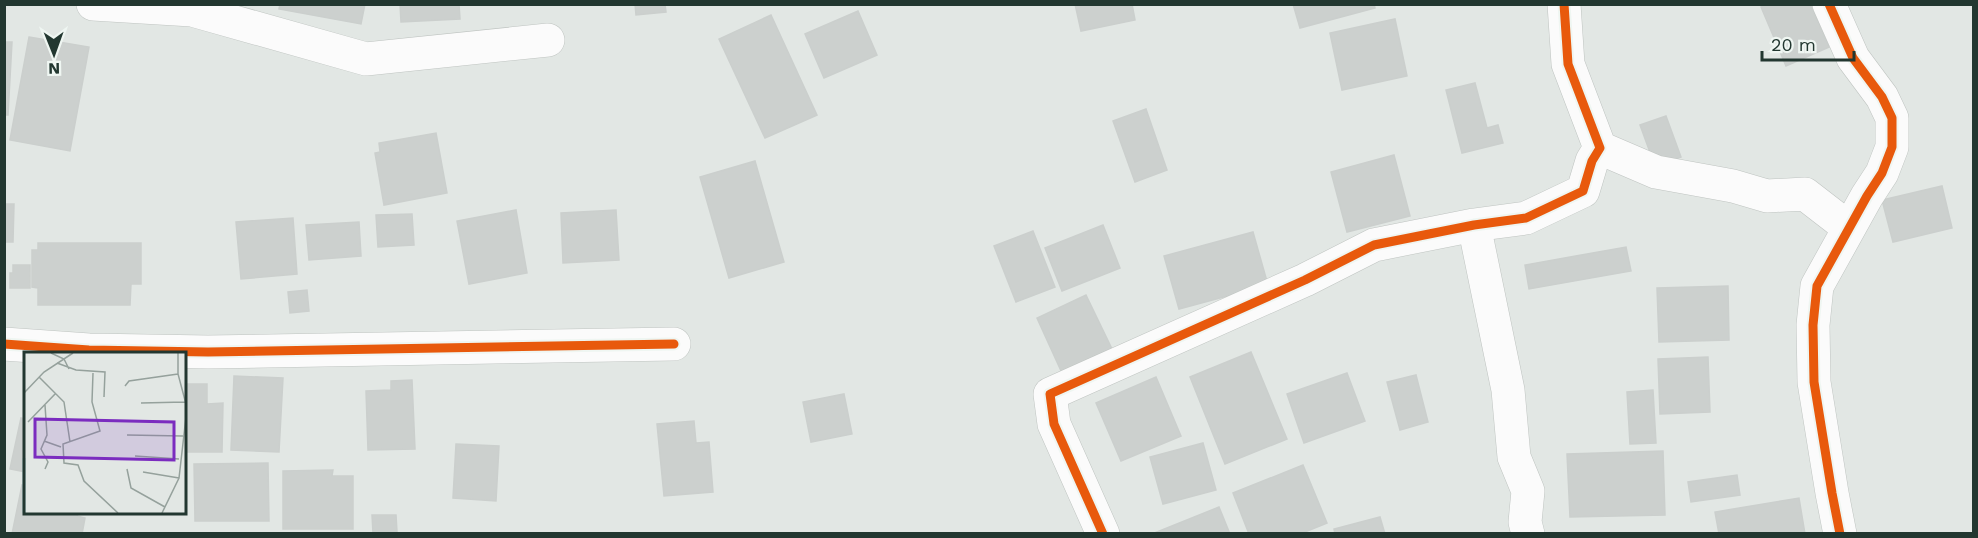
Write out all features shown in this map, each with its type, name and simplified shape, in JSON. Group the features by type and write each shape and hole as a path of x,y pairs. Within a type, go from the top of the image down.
{"street":[{"path":"93,4 192,10 366,59 548,40"},
{"path":"1564,4 1568,64 1600,148 1656,172 1733,186 1767,196 1805,194 1849,228"},
{"path":"1829,4 1853,58 1882,97 1892,118 1892,147 1882,173 1817,286 1813,325 1814,382 1840,534"},
{"path":"1103,534 1054,424 1050,394 1305,280 1374,245 1474,225 1526,218 1583,191 1592,161 1600,148"},
{"path":"1474,225 1508,390 1514,457 1528,491 1525,522 1528,534"},
{"path":"4,344 89,350 207,352 674,344"}],"building":[{"path":"280,4 365,4 361,24 279,9"},
{"path":"400,4 459,4 460,19 401,22"},
{"path":"635,4 665,4 666,12 636,15"},
{"path":"1075,4 1132,4 1135,20 1081,31"},
{"path":"1293,4 1374,4 1375,8 1300,28"},
{"path":"1768,4 1810,4 1829,47 1786,66 1761,7"},
{"path":"858,11 877,55 824,78 805,34"},
{"path":"771,15 817,115 765,138 719,39"},
{"path":"1395,19 1407,76 1342,90 1330,33"},
{"path":"29,37 89,47 70,151 10,140"},
{"path":"4,42 12,42 8,115 4,115"},
{"path":"1475,83 1487,128 1498,125 1503,143 1462,153 1446,90"},
{"path":"1146,109 1167,170 1135,182 1113,121"},
{"path":"1666,116 1681,157 1655,166 1640,125"},
{"path":"436,133 447,193 384,205 375,153 380,152 379,143"},
{"path":"1394,155 1410,216 1347,232 1331,172"},
{"path":"755,161 784,262 729,278 700,177"},
{"path":"1942,186 1952,228 1893,242 1882,200"},
{"path":"4,204 14,204 13,242 4,242"},
{"path":"516,210 527,273 469,284 457,221"},
{"path":"616,210 619,260 563,263 561,213"},
{"path":"412,214 414,245 378,247 376,215"},
{"path":"293,218 297,274 241,279 236,222"},
{"path":"359,222 361,256 309,260 306,225"},
{"path":"1103,225 1120,268 1062,291 1045,248"},
{"path":"1033,231 1055,287 1016,302 994,246"},
{"path":"1253,232 1268,285 1179,309 1164,256"},
{"path":"38,243 141,243 141,284 131,284 130,305 38,305 38,288 32,287 32,250 38,250"},
{"path":"1626,247 1631,271 1529,289 1525,265"},
{"path":"13,265 30,265 30,288 10,288 10,273 13,273"},
{"path":"1728,286 1729,340 1659,342 1657,288"},
{"path":"307,290 309,311 290,313 288,292"},
{"path":"1086,295 1112,349 1062,373 1037,318"},
{"path":"1251,352 1287,439 1225,464 1190,377"},
{"path":"1708,357 1710,412 1660,414 1658,359"},
{"path":"1347,373 1365,421 1304,443 1287,394"},
{"path":"1416,375 1428,422 1400,430 1387,382"},
{"path":"234,376 283,378 279,452 231,450"},
{"path":"1156,377 1181,436 1121,461 1096,403"},
{"path":"412,380 415,449 368,450 366,391 391,390 391,381"},
{"path":"186,384 207,384 207,404 223,403 222,452 186,452"},
{"path":"1653,390 1656,443 1630,444 1627,392"},
{"path":"844,394 852,434 811,442 803,402"},
{"path":"21,418 24,419 24,472 10,469"},
{"path":"694,421 696,443 709,442 713,492 664,496 657,424"},
{"path":"1203,443 1216,490 1163,504 1150,457"},
{"path":"456,444 499,446 496,501 453,498"},
{"path":"1663,451 1665,515 1570,517 1567,454"},
{"path":"268,463 269,521 195,521 194,464"},
{"path":"1303,465 1327,523 1300,534 1249,534 1233,493"},
{"path":"333,470 332,476 353,476 353,529 283,529 283,471"},
{"path":"1737,475 1740,495 1691,502 1688,482"},
{"path":"22,485 24,486 24,514 78,514 77,516 85,518 82,534 12,534"},
{"path":"1799,498 1805,534 1719,534 1715,512"},
{"path":"1219,507 1230,534 1152,534"},
{"path":"372,515 396,515 397,532 373,533"},
{"path":"1380,517 1385,534 1335,534 1334,529"}],"cycle path":[{"path":"1103,534 1054,424 1050,394 1305,280 1374,245 1474,225 1526,218 1583,191 1592,161 1600,148 1568,64 1564,4"},
{"path":"1829,4 1853,58 1882,97 1892,118 1892,147 1882,173 1817,286 1813,325 1814,382 1840,534"},
{"path":"4,344 89,350 208,352 674,344"}]}
